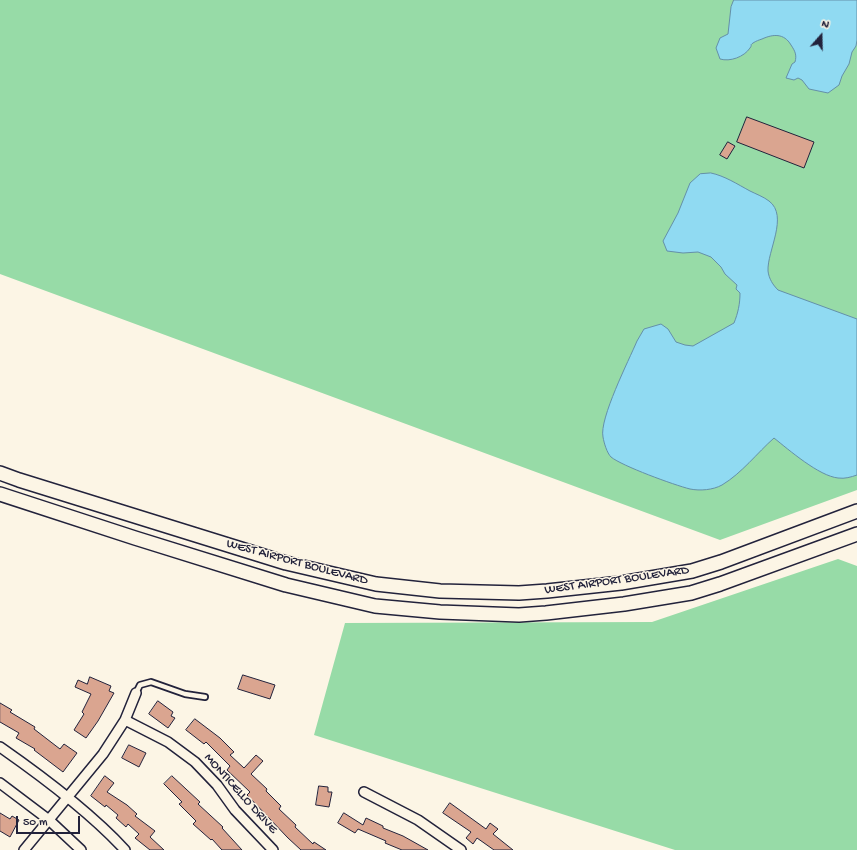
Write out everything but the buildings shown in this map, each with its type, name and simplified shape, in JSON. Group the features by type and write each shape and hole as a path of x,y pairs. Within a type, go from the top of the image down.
{"main road":[{"name":"WEST AIRPORT BOULEVARD","path":"0,473 286,564 376,584 440,591 519,593 621,583 692,571 721,562 857,512"},
{"name":"WEST AIRPORT BOULEVARD","path":"0,494 286,585 375,606 440,612 519,615 624,604 691,593 720,584 857,534"},
{"path":"136,538 142,519"},
{"path":"794,535 800,555"},
{"path":"621,583 624,604"},
{"path":"440,591 440,612"}],"street":[{"path":"24,850 102,754 125,720 136,693"},
{"name":"MONTICELLO DRIVE","path":"125,720 168,742 195,762 217,785 235,810 273,850"},
{"path":"0,747 67,797 114,838 125,850"},
{"path":"0,784 49,820 81,850"},
{"path":"364,792 418,820 461,850"}],"lane":[{"path":"136,693 140,686 151,682 185,694 204,697"}],"green space":[{"path":"0,0 857,0 857,490 720,540 0,274"},
{"path":"838,559 857,566 857,850 675,850 314,735 345,623 652,622"}],"water":[{"path":"734,0 857,0 856,46 852,52 849,64 839,85 828,93 809,89 802,80 798,78 794,80 786,78 792,64 796,60 796,55 794,49 788,41 785,38 778,36 770,36 751,44 751,47 744,54 736,58 728,60 720,59 716,48 720,38 728,34 731,7"},
{"path":"711,173 726,178 762,197 775,207 777,215 776,234 768,271 769,277 778,290 857,319 857,475 848,478 841,478 822,473 804,462 774,438 743,469 722,485 711,489 694,490 682,487 617,461 611,457 607,450 603,437 603,428 606,417 622,375 644,329 661,324 668,329 676,342 693,346 734,323 738,312 740,293 736,289 737,285 725,274 721,267 711,257 698,252 683,253 667,251 663,241 678,213 690,183 700,174"}]}
